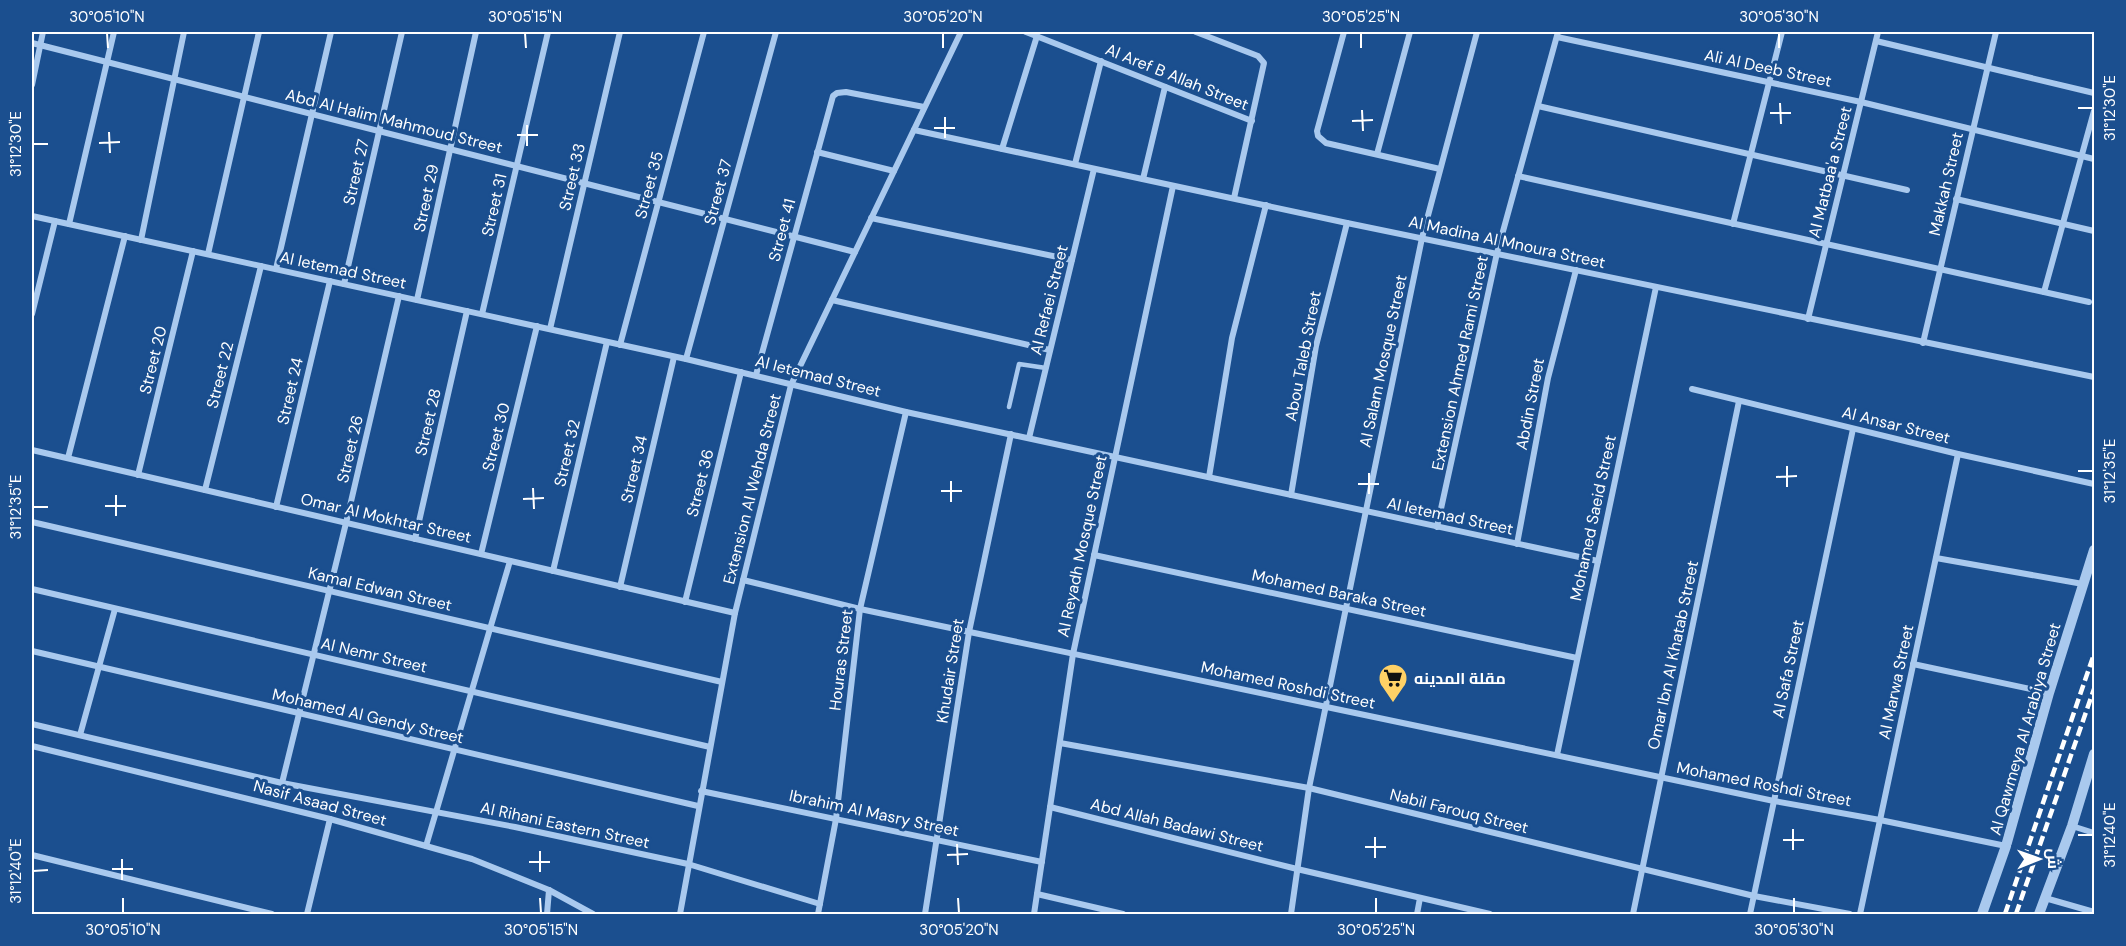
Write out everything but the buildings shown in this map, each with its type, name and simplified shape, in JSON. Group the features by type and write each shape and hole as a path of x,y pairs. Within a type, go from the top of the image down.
{"street":[{"path":"32,85 43,32"},
{"path":"69,224 114,32"},
{"path":"141,240 184,32"},
{"path":"208,254 259,32"},
{"path":"276,269 331,32"},
{"name":"Street 27","path":"344,284 402,32"},
{"name":"Street 29","path":"417,300 476,32"},
{"name":"Street 31","path":"482,314 548,32"},
{"name":"Street 33","path":"550,329 620,32"},
{"name":"Street 35","path":"620,345 704,32"},
{"name":"Street 37","path":"686,359 776,32"},
{"name":"Extension Al Wehda Street","path":"680,915 698,806 735,613 791,384 961,32"},
{"name":"Al Aref B Allah Street","path":"1026,32 1252,121"},
{"path":"1196,32 1263,60 1264,66 1234,198"},
{"path":"1344,32 1317,131 1318,136 1326,143 1440,169"},
{"path":"1377,154 1410,32"},
{"name":"Al Salam Mosque Street","path":"1291,915 1309,788 1422,238 1477,32"},
{"path":"1733,224 1782,32"},
{"name":"Al Matbaa'a Street","path":"1808,319 1878,32"},
{"name":"Makkah Street","path":"1923,343 1996,32"},
{"name":"Ali Al Deeb Street","path":"1557,34 1861,102 2094,159"},
{"name":"Extension Ahmed Rami Street","path":"1437,526 1497,253 1557,34"},
{"path":"1002,149 1038,36"},
{"path":"1875,41 2094,93"},
{"name":"Abd Al Halim Mahmoud Street","path":"32,44 855,252"},
{"path":"1075,165 1101,62"},
{"path":"1143,179 1165,87"},
{"name":"Street 41","path":"756,375 831,101 837,93 846,92 924,107"},
{"path":"1538,106 1907,190"},
{"path":"2044,292 2094,111"},
{"name":"Al Madina Al Mnoura Street","path":"914,130 1347,223 2094,377"},
{"path":"817,152 894,171"},
{"name":"Al Refaei Street","path":"1029,438 1094,169"},
{"path":"1518,176 2089,302"},
{"name":"Al Reyadh Mosque Street","path":"1034,915 1073,654 1173,186"},
{"path":"1956,199 2094,231"},
{"path":"1209,477 1232,338 1266,205"},
{"name":"Al Ietemad Street","path":"32,216 686,359 906,412 1598,561"},
{"path":"871,218 1072,260"},
{"path":"32,314 55,221"},
{"name":"Abou Taleb Street","path":"1291,495 1316,346 1347,223"},
{"path":"68,458 125,236"},
{"name":"Street 20","path":"138,475 193,251"},
{"name":"Street 22","path":"205,490 261,266"},
{"name":"Abdin Street","path":"1517,544 1548,378 1576,270"},
{"name":"Street 24","path":"276,507 330,281"},
{"name":"Mohamed Saeid Street","path":"1557,755 1656,287"},
{"name":"Street 26","path":"282,783 330,591 399,296"},
{"path":"832,300 1050,350"},
{"name":"Street 28","path":"415,539 467,311"},
{"name":"Street 30","path":"481,554 537,326"},
{"name":"Street 32","path":"553,571 607,342"},
{"name":"Street 34","path":"620,587 674,357"},
{"name":"Street 36","path":"685,602 741,372"},
{"name":"Al Ansar Street","path":"1692,389 1958,454 2094,484"},
{"name":"Omar Ibn Al Khatab Street","path":"1633,915 1740,401"},
{"name":"Houras Street","path":"818,915 836,819 860,609 906,412"},
{"name":"Al Safa Street","path":"1750,915 1853,429"},
{"name":"Khudair Street","path":"925,915 969,632 1011,434"},
{"name":"Omar Al Mokhtar Street","path":"32,450 735,613"},
{"name":"Al Marwa Street","path":"1860,915 1958,454"},
{"name":"Kamal Edwan Street","path":"32,522 722,682"},
{"name":"Al Qawmeya Al Arabiya Street","path":"1982,915 2006,846 2049,693 2094,550"},
{"name":"Mohamed Baraka Street","path":"1094,555 1577,658"},
{"path":"1936,558 2083,584"},
{"path":"426,846 510,561"},
{"name":"Mohamed Roshdi Street","path":"743,580 860,609 1073,654 1774,801 2006,846"},
{"name":"Al Nemr Street","path":"32,589 710,747"},
{"path":"80,735 115,609"},
{"name":"Mohamed Al Gendy Street","path":"32,651 698,806"},
{"path":"1913,664 2049,693"},
{"name":"Nasif Asaad Street","path":"32,724 282,783 436,813"},
{"name":"Nabil Farouq Street","path":"1060,743 1309,788 1754,896 1850,915"},
{"name":"Nasif Asaad Street","path":"32,746 330,819 472,859 549,890 593,915"},
{"path":"2039,915 2072,826 2094,754"},
{"name":"Ibrahim Al Masry Street","path":"701,791 1042,862"},
{"name":"Abd Allah Badawi Street","path":"1050,807 1490,915"},
{"name":"Al Rihani Eastern Street","path":"436,813 688,864 820,904"},
{"path":"307,915 330,819"},
{"path":"2072,826 2094,832"},
{"path":"32,855 272,915"},
{"path":"547,915 549,890"},
{"path":"1037,894 1123,915"},
{"path":"1417,915 1420,898"},
{"path":"2045,898 2094,912"}],"lane":[{"path":"1009,407 1019,364 1046,368"}],"railway":[{"path":"2005,914 2094,654"},
{"path":"2016,914 2094,689"}],"place":[{"name":"مقلة المدينه","path":"1393,704"}]}
